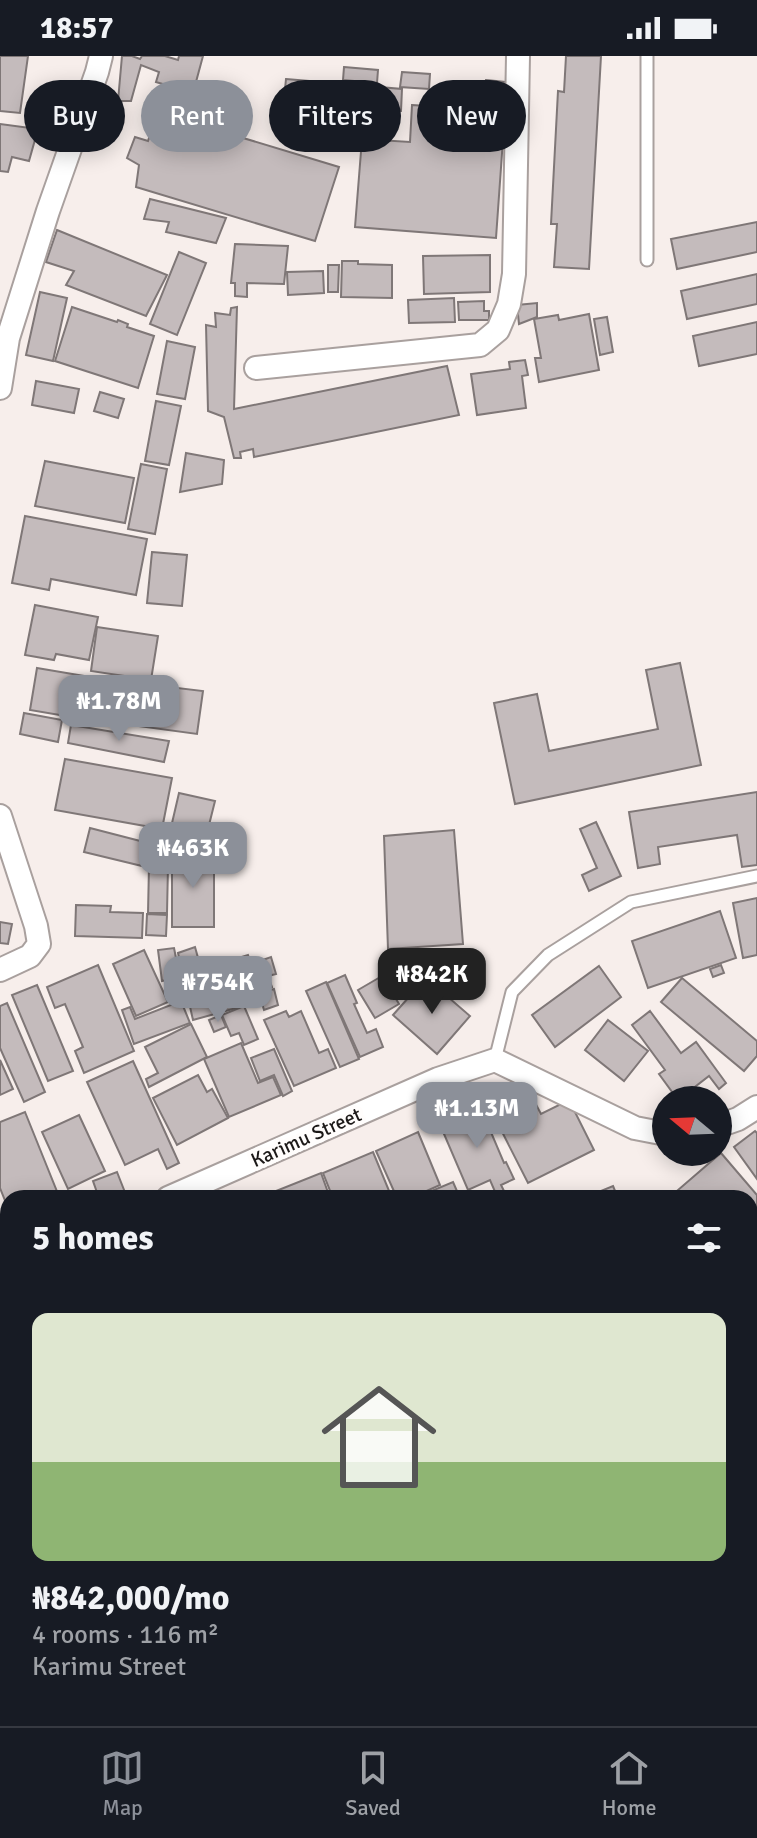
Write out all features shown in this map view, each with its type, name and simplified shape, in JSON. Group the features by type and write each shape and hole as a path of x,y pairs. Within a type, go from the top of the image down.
{"street":[{"path":"0,388 8,338 101,56"},
{"path":"256,368 480,345 498,330 509,304 514,274 518,56"},
{"path":"0,816 39,944 30,956 0,970"},
{"path":"495,1060 635,1128 652,1131"},
{"name":"Karimu Street","path":"186,1190 438,1079 495,1060"},
{"path":"732,1121 757,1107"}],"lane":[{"path":"647,56 647,260"},
{"path":"495,1060 512,992 548,955 631,902 757,876"}],"building":[{"path":"0,56 28,56 20,113 0,111"},
{"path":"122,56 140,59 142,56 165,56 178,60 179,56 203,56 197,80 157,80 159,72 141,65 131,101 125,101 125,80 120,80"},
{"path":"566,56 601,56 589,269 554,267 557,224 551,224 558,91 564,92"},
{"path":"344,67 378,70 377,80 343,80"},
{"path":"402,72 430,74 430,80 417,80 417,88 401,87"},
{"path":"412,105 417,105 417,152 502,152 496,238 355,227 361,152 401,152 401,141 410,142"},
{"path":"0,124 24,127 24,152 32,152 29,161 12,157 8,172 0,171"},
{"path":"135,137 141,139 141,152 253,152 253,141 269,146 269,152 289,152 339,167 315,241 136,187 139,165 127,158"},
{"path":"150,199 226,218 216,243 166,232 169,222 144,219"},
{"path":"757,222 757,252 677,269 671,239"},
{"path":"57,230 167,275 146,316 66,285 74,271 46,262"},
{"path":"235,244 288,246 284,284 247,283 247,297 235,296 235,283 231,283"},
{"path":"179,252 206,263 177,335 150,324"},
{"path":"490,255 490,292 424,294 423,256"},
{"path":"342,261 392,265 392,298 341,297"},
{"path":"328,265 339,265 338,292 328,292"},
{"path":"323,271 324,293 288,295 287,272"},
{"path":"757,274 757,304 687,319 681,291"},
{"path":"40,292 67,298 53,361 26,355"},
{"path":"454,298 455,322 409,323 408,300"},
{"path":"484,301 484,311 489,311 489,320 459,320 458,302"},
{"path":"537,303 537,317 519,324 517,305"},
{"path":"72,307 118,320 128,324 127,327 154,336 138,388 55,361"},
{"path":"237,307 234,409 447,366 459,415 254,457 253,449 240,452 241,458 234,458 224,417 208,411 206,325 216,327 215,313 230,315 231,308"},
{"path":"589,314 599,370 539,382 535,358 541,358 534,319 558,315 559,320"},
{"path":"607,317 613,352 600,355 594,319"},
{"path":"757,322 757,354 699,366 693,336"},
{"path":"167,341 195,347 185,399 157,394"},
{"path":"525,360 528,375 522,376 526,408 477,415 471,374 510,369 509,362"},
{"path":"36,381 79,389 74,413 32,405"},
{"path":"100,392 124,399 118,418 94,411"},
{"path":"156,401 181,406 169,465 145,461"},
{"path":"186,453 224,460 222,484 180,492"},
{"path":"45,461 134,478 125,523 35,506"},
{"path":"141,464 167,469 155,534 128,529"},
{"path":"25,516 147,539 136,595 51,579 49,590 12,583"},
{"path":"152,552 187,555 182,606 147,603"},
{"path":"35,605 98,617 89,660 56,654 54,660 25,655"},
{"path":"97,627 158,636 151,680 91,671"},
{"path":"680,663 701,765 515,804 494,703 537,694 549,751 658,729 646,670"},
{"path":"37,668 132,684 125,726 30,710"},
{"path":"144,684 203,691 197,734 138,726"},
{"path":"24,713 62,720 58,742 20,734"},
{"path":"71,725 169,741 164,762 68,743"},
{"path":"65,759 172,778 162,829 55,810"},
{"path":"757,792 757,865 742,867 737,835 658,847 660,864 638,868 629,812"},
{"path":"179,793 215,801 204,845 169,836"},
{"path":"596,822 621,876 589,891 582,875 597,868 580,829"},
{"path":"90,828 148,843 142,866 84,852"},
{"path":"454,830 463,944 388,949 384,836"},
{"path":"172,852 214,852 214,927 172,927"},
{"path":"149,866 168,866 167,913 148,913"},
{"path":"757,898 757,955 743,958 733,903"},
{"path":"76,905 111,906 110,912 143,913 142,938 75,936"},
{"path":"720,911 736,958 648,988 632,941"},
{"path":"147,914 167,915 166,936 146,935"},
{"path":"0,922 12,924 8,944 0,943"},
{"path":"195,947 200,965 226,958 240,1007 193,1020 178,953"},
{"path":"174,948 181,983 173,985 172,979 162,981 158,950"},
{"path":"144,950 168,1002 136,1016 113,964"},
{"path":"248,955 251,964 271,957 276,974 268,976 272,987 240,997 229,961"},
{"path":"98,965 134,1051 84,1073 75,1051 83,1047 65,1004 55,1008 47,987"},
{"path":"721,965 724,973 713,977 710,969"},
{"path":"599,966 621,997 555,1047 532,1015"},
{"path":"345,975 367,1033 376,1029 383,1047 360,1057 327,983"},
{"path":"382,976 399,1004 375,1018 358,990"},
{"path":"426,978 470,1016 437,1054 393,1015"},
{"path":"682,978 757,1041 757,1056 744,1071 661,1002"},
{"path":"326,982 359,1059 340,1067 306,991"},
{"path":"37,985 73,1071 48,1081 12,995"},
{"path":"274,989 278,1005 264,1010 259,993"},
{"path":"181,1001 190,1023 134,1044 122,1010 130,1007 135,1019"},
{"path":"7,1003 45,1092 24,1102 0,1048 0,1006"},
{"path":"244,1006 258,1039 244,1045 239,1033 231,1036 222,1015"},
{"path":"286,1011 289,1017 301,1011 319,1053 328,1049 336,1068 294,1086 264,1020"},
{"path":"650,1011 681,1053 696,1042 726,1083 717,1086 709,1076 696,1086 668,1086 659,1074 665,1070 632,1025"},
{"path":"221,1015 226,1027 214,1032 209,1020"},
{"path":"608,1020 648,1051 624,1081 585,1050"},
{"path":"191,1024 207,1057 149,1087 146,1079 158,1073 145,1047"},
{"path":"241,1043 258,1083 273,1077 281,1095 229,1117 204,1059"},
{"path":"274,1049 292,1091 283,1096 274,1075 260,1081 251,1058"},
{"path":"0,1060 13,1089 0,1095"},
{"path":"133,1061 179,1163 167,1169 158,1149 125,1165 87,1082"},
{"path":"198,1075 207,1092 212,1089 228,1118 177,1145 153,1098"},
{"path":"532,1097 541,1114 569,1100 594,1150 528,1183 494,1116"},
{"path":"488,1106 497,1127 490,1130 514,1179 501,1185 504,1190 494,1190 490,1180 468,1190 441,1127"},
{"path":"25,1112 56,1190 1,1190 0,1122"},
{"path":"79,1115 105,1171 68,1189 42,1132"},
{"path":"755,1131 757,1133 757,1179 734,1147"},
{"path":"418,1132 440,1185 429,1190 393,1190 376,1151"},
{"path":"373,1152 389,1190 330,1190 323,1173"},
{"path":"706,1166 732,1166 753,1190 678,1190"},
{"path":"117,1172 124,1190 96,1190 93,1181"},
{"path":"321,1173 327,1190 278,1190"},
{"path":"453,1182 456,1190 434,1190"}]}
